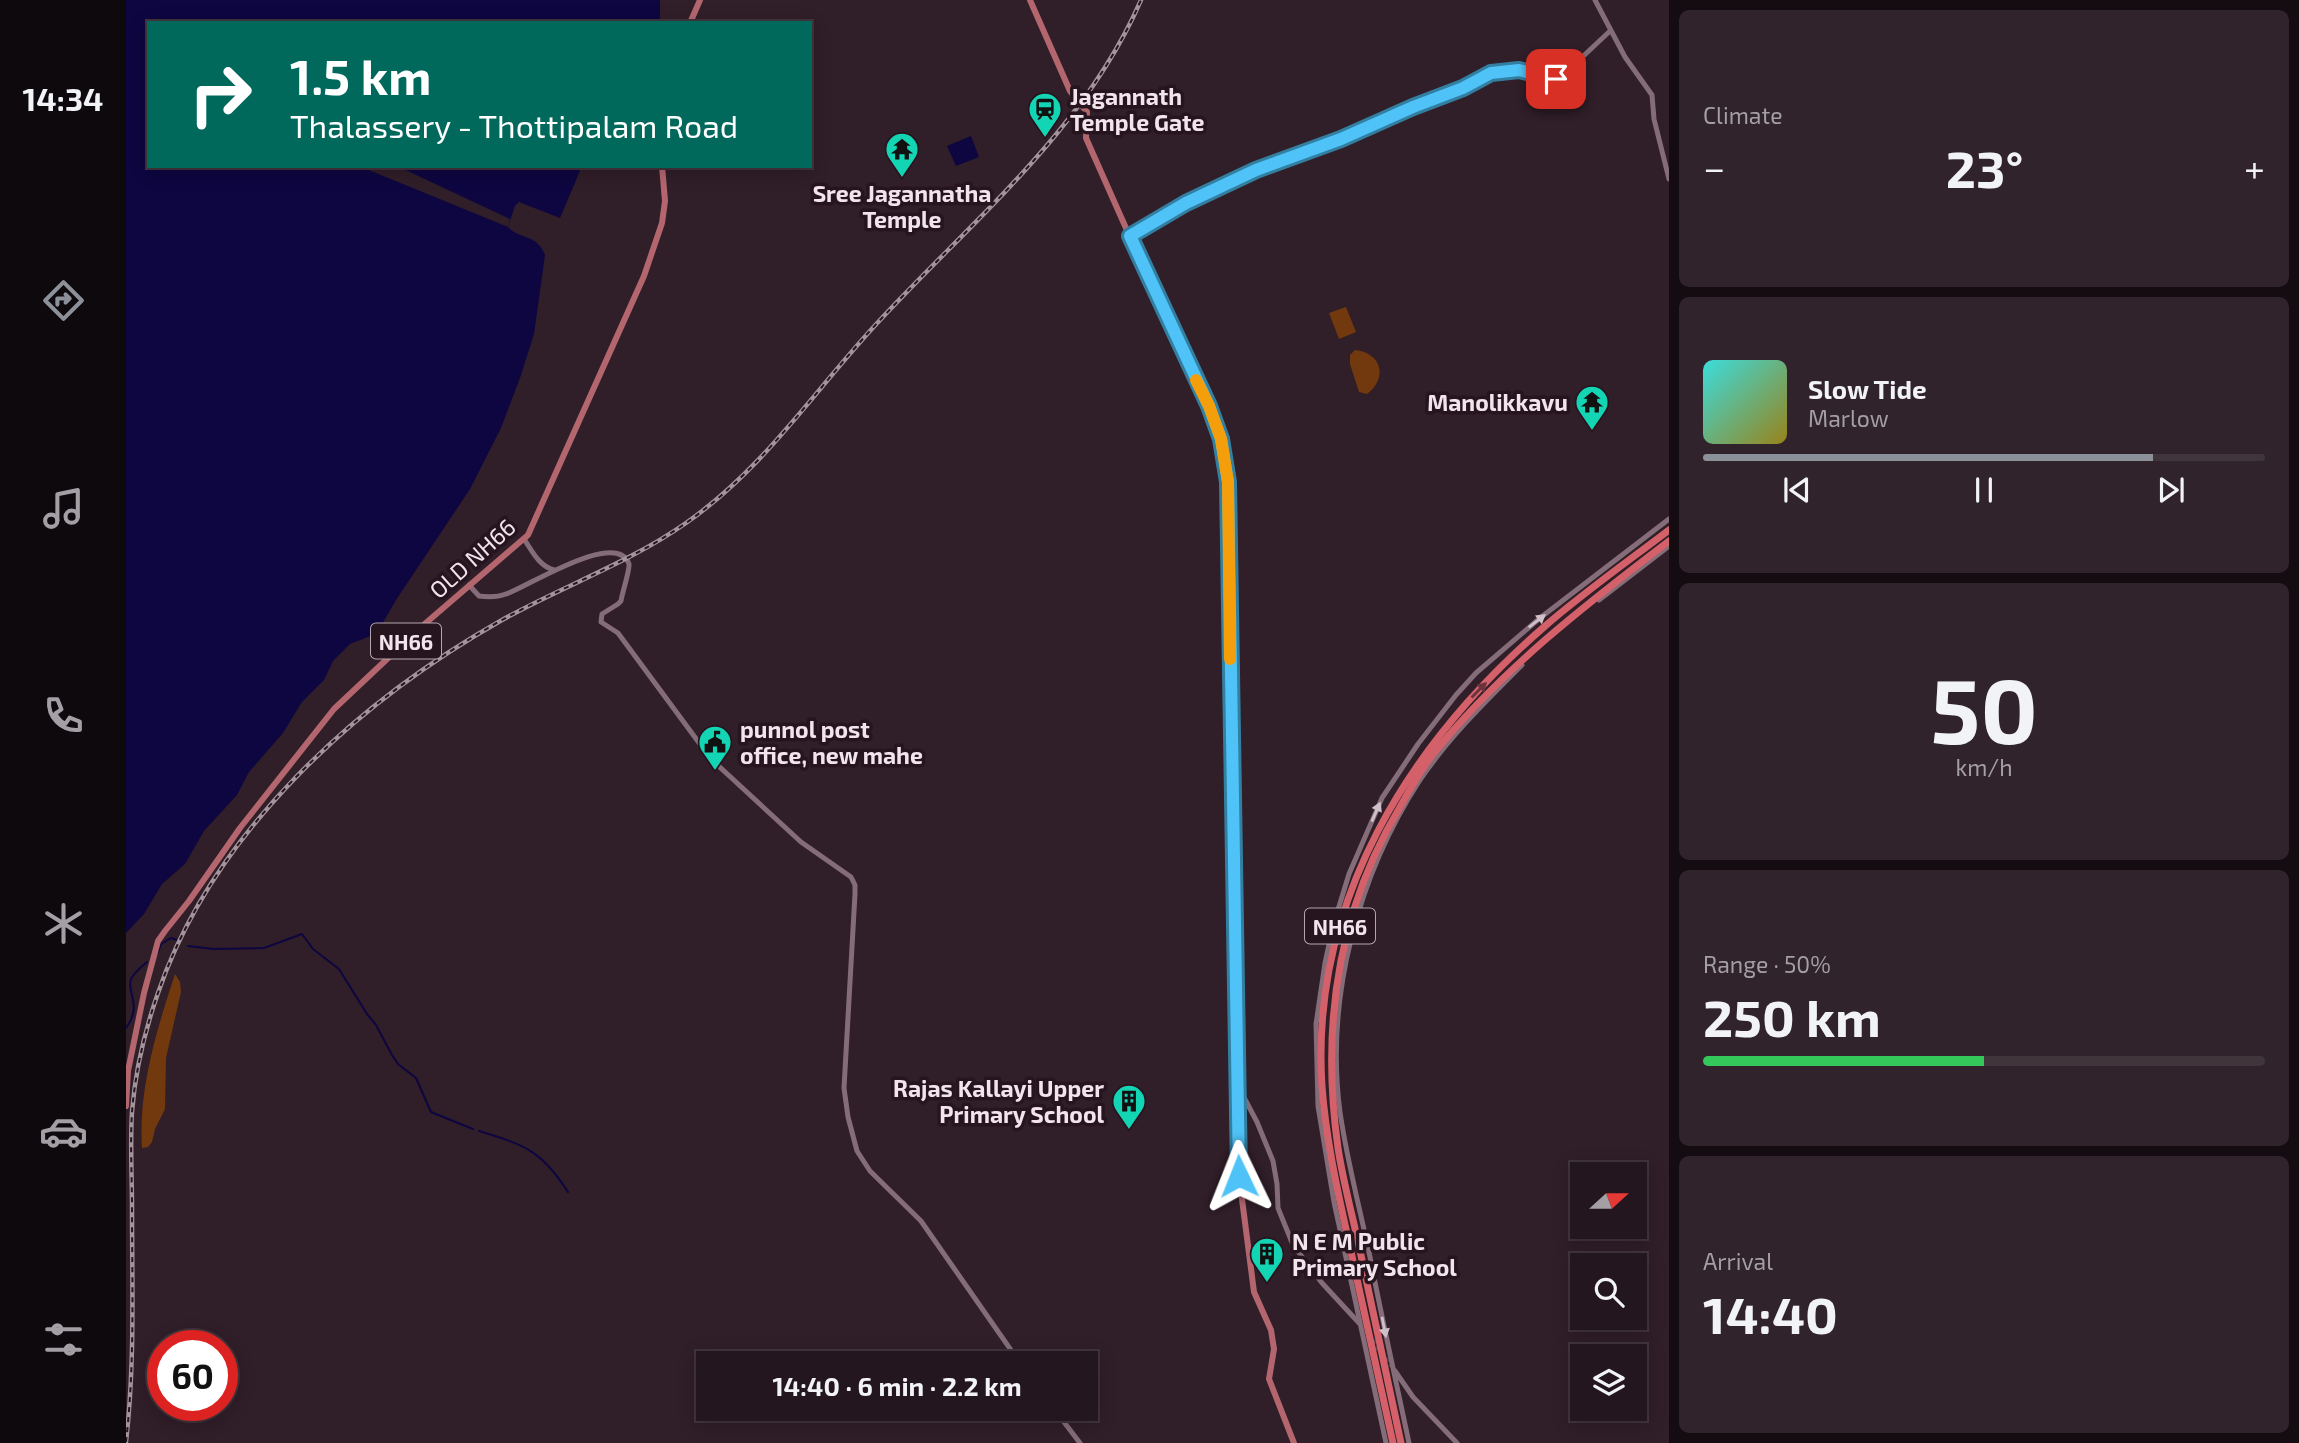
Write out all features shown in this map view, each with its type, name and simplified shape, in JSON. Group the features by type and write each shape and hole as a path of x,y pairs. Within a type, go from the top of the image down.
{"highway":[{"name":"NH66","path":"1393,1443 1338,1190 1326,1127 1322,1085 1322,1039 1327,990 1346,902 1373,837 1401,788 1464,705 1544,627 1669,530"},
{"name":"NH66","path":"1401,1443 1338,1149 1330,1039 1342,949 1382,836 1432,755 1506,675 1574,613 1669,544"}],"main road":[{"path":"691,21 700,0"},
{"path":"1030,0 1070,91 1087,112 1084,129 1086,138 1209,406 1221,439 1227,478 1239,1176 1254,1292 1271,1330 1274,1349 1269,1379 1294,1443"},
{"path":"1595,0 1610,31 1652,95 1654,119 1669,179"},
{"path":"1130,236 1186,203 1256,170 1341,139 1463,88 1491,73 1519,70 1560,78 1610,31"},
{"name":"OLD NH66","path":"126,1106 128,1071 158,941 334,709 469,585 528,535 644,276 662,223 665,201 662,168"},
{"path":"1386,1443 1326,1159 1318,1106 1316,1024 1333,926 1349,874 1387,789 1433,723 1475,673 1540,618 1669,519"},
{"path":"524,539 537,559 546,568 554,569"},
{"path":"1409,1443 1340,1112 1337,1071 1338,1018 1352,939 1371,876 1386,841 1421,778 1473,714 1541,647 1669,544"},
{"path":"469,585 479,596 506,594 538,580 554,569 600,553 624,558 629,564 621,601 602,614 601,622 618,633 711,759 801,842 851,877 855,894 844,1088 857,1151 870,1171 921,1221 1012,1351"},
{"path":"1236,1083 1273,1161 1278,1208 1293,1245 1322,1283 1362,1326"},
{"path":"1391,1366 1413,1397 1457,1443"},
{"path":"1063,1421 1080,1443"}],"shaded area":[{"path":"126,0 660,0 660,21 147,21 147,168 581,168 560,218 519,202 515,206 508,227 537,243 545,255 534,334 501,428 470,489 381,626 373,635 350,644 333,661 324,680 302,702 283,733 249,772 237,795 204,831 185,864 162,884 144,914 126,933"},
{"path":"971,136 979,157 956,166 947,146"},
{"path":"1346,307 1356,332 1339,339 1329,313"},
{"path":"1355,350 1371,356 1379,367 1378,381 1367,394 1359,392 1350,364 1350,355"},
{"path":"175,974 180,982 181,992 166,1058 165,1109 152,1142 148,1147 142,1148 146,1082"}],"pier":[{"path":"364,168 401,168 510,219 508,227"}],"waterway":[{"path":"188,946 214,949 264,948 302,934 313,949 339,969 398,1064 416,1078 431,1112 473,1129"},
{"path":"158,952 161,944 171,938 177,940"},
{"path":"126,1028 134,1006 131,979 147,962"},
{"path":"479,1131 531,1151 550,1167 568,1192"}],"tunnel":[{"path":"1372,1340 1391,1366"}],"railway":[{"path":"126,1442 132,1354 131,1136 136,1082 158,993 183,934 215,878 253,826 296,777 344,732 395,690 502,620 664,537 715,501 741,477 789,426 881,319 990,208 1059,131 1118,47 1141,0"}],"slow traffic":[{"path":"1196,380 1221,439 1228,482 1230,659"}],"place":[{"name":"Jagannath Temple Gate","path":"1045,139"},
{"name":"Sree Jagannatha Temple","path":"902,179"},
{"name":"Manolikkavu","path":"1592,432"},
{"name":"punnol post office, new mahe","path":"715,772"},
{"name":"Rajas Kallayi Upper Primary School","path":"1129,1131"},
{"name":"N E M Public Primary School","path":"1267,1284"}],"route":[{"path":"1239,1176 1228,482 1221,439 1209,406 1130,236 1186,203 1256,170 1341,139 1463,88 1491,73 1519,70 1556,79"}]}
